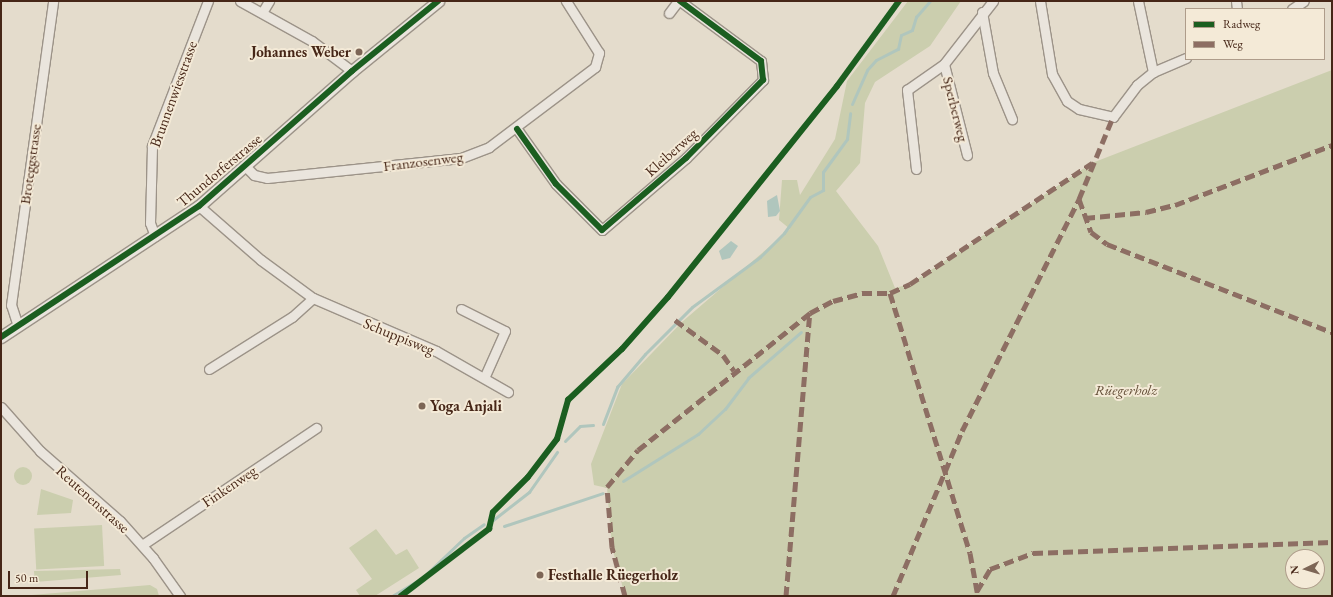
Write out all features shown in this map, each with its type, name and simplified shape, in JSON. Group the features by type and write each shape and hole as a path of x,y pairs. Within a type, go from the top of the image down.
{"street":[{"name":"Broteggstrasse","path":"18,326 10,305 53,1"},
{"name":"Brunnenwiesstrasse","path":"155,236 150,223 152,146 208,1"},
{"path":"240,1 263,11 352,71"},
{"path":"263,11 270,1"},
{"name":"Thundorferstrasse","path":"1,337 199,206 246,167 352,71 438,1"},
{"name":"Franzosenweg","path":"246,167 254,175 267,178 461,158 482,151 517,129 536,108 595,67 599,53 566,1"},
{"path":"669,13 679,1"},
{"name":"Kleiberweg","path":"517,129 556,184 602,230 686,158 763,80 761,61 679,1"},
{"name":"Sperberweg","path":"916,169 907,90 944,64 982,12 993,1"},
{"path":"1040,1 1058,89 1079,108 1113,117 1125,97 1153,72 1185,58"},
{"path":"1138,1 1153,72"},
{"path":"1294,8 1304,1"},
{"path":"982,12 993,73 1012,119"},
{"name":"Sperberweg","path":"944,64 967,155"},
{"name":"Schuppisweg","path":"199,206 266,264 312,298 485,376 508,392"},
{"path":"209,369 292,317 312,298"},
{"path":"462,309 505,331 485,376"},
{"name":"Reutenenstrasse","path":"1,407 40,450 96,498 142,545 180,596"},
{"name":"Finkenweg","path":"142,545 316,428"}],"green space":[{"name":"Rüegerholz","path":"908,1 961,1 930,46 875,82 865,103 860,163 836,191 878,246 895,288 910,284 1092,163 1332,70 1332,596 625,596 612,547 607,488 594,485 591,464 622,384 682,322 790,229 779,220 782,180 797,180 800,195 835,139 847,81"},
{"path":"23,467 29,470 32,476 29,482 23,485 17,482 14,476 17,470"},
{"path":"41,489 73,500 71,513 37,515"},
{"path":"102,525 104,566 36,570 34,529"},
{"path":"376,529 396,555 407,549 419,568 375,596 360,596 356,590 372,579 349,548"},
{"path":"120,569 121,575 35,582 34,571"},
{"path":"150,585 157,589 159,596 20,596"}],"shaded area":[{"path":"777,195 780,211 776,216 768,217 767,201"},
{"path":"731,241 738,246 730,258 722,260 719,251"}],"waterway":[{"path":"852,104 867,70 876,60 898,49 901,35 912,30 916,17 930,1"},
{"path":"603,424 617,387 645,354 692,307 760,257 784,233 810,197 823,190 823,172 847,139 850,113"},
{"path":"623,481 698,434 725,409 748,378 801,332"},
{"path":"565,441 580,426 593,425"},
{"path":"493,520 529,492 557,452"},
{"path":"504,526 603,493"},
{"path":"392,596 422,578 464,538 484,524"}],"marked path":[{"path":"893,596 962,431 1079,199 1113,117"},
{"path":"1085,218 1146,212 1175,205 1332,145"},
{"path":"625,596 612,547 607,487 638,450 810,313 833,301 862,293 890,293 910,284 1092,163"},
{"path":"1079,199 1091,232 1107,244 1332,332"},
{"path":"890,293 970,553 978,596"},
{"path":"786,596 810,313"},
{"path":"675,320 723,355 734,371"},
{"path":"977,591 990,569 1033,553 1332,542"}],"cycle path":[{"path":"1,337 199,206 352,71 438,1"},
{"path":"517,129 556,184 602,230 686,158 763,80 761,61 680,1"},
{"path":"401,596 489,529 493,512 528,477 557,439 568,400 622,349 668,297 837,86 899,1"}],"place":[{"name":"Johannes Weber","path":"359,52"},
{"name":"Yoga Anjali","path":"422,406"},
{"name":"Festhalle Rüegerholz","path":"540,575"}]}
